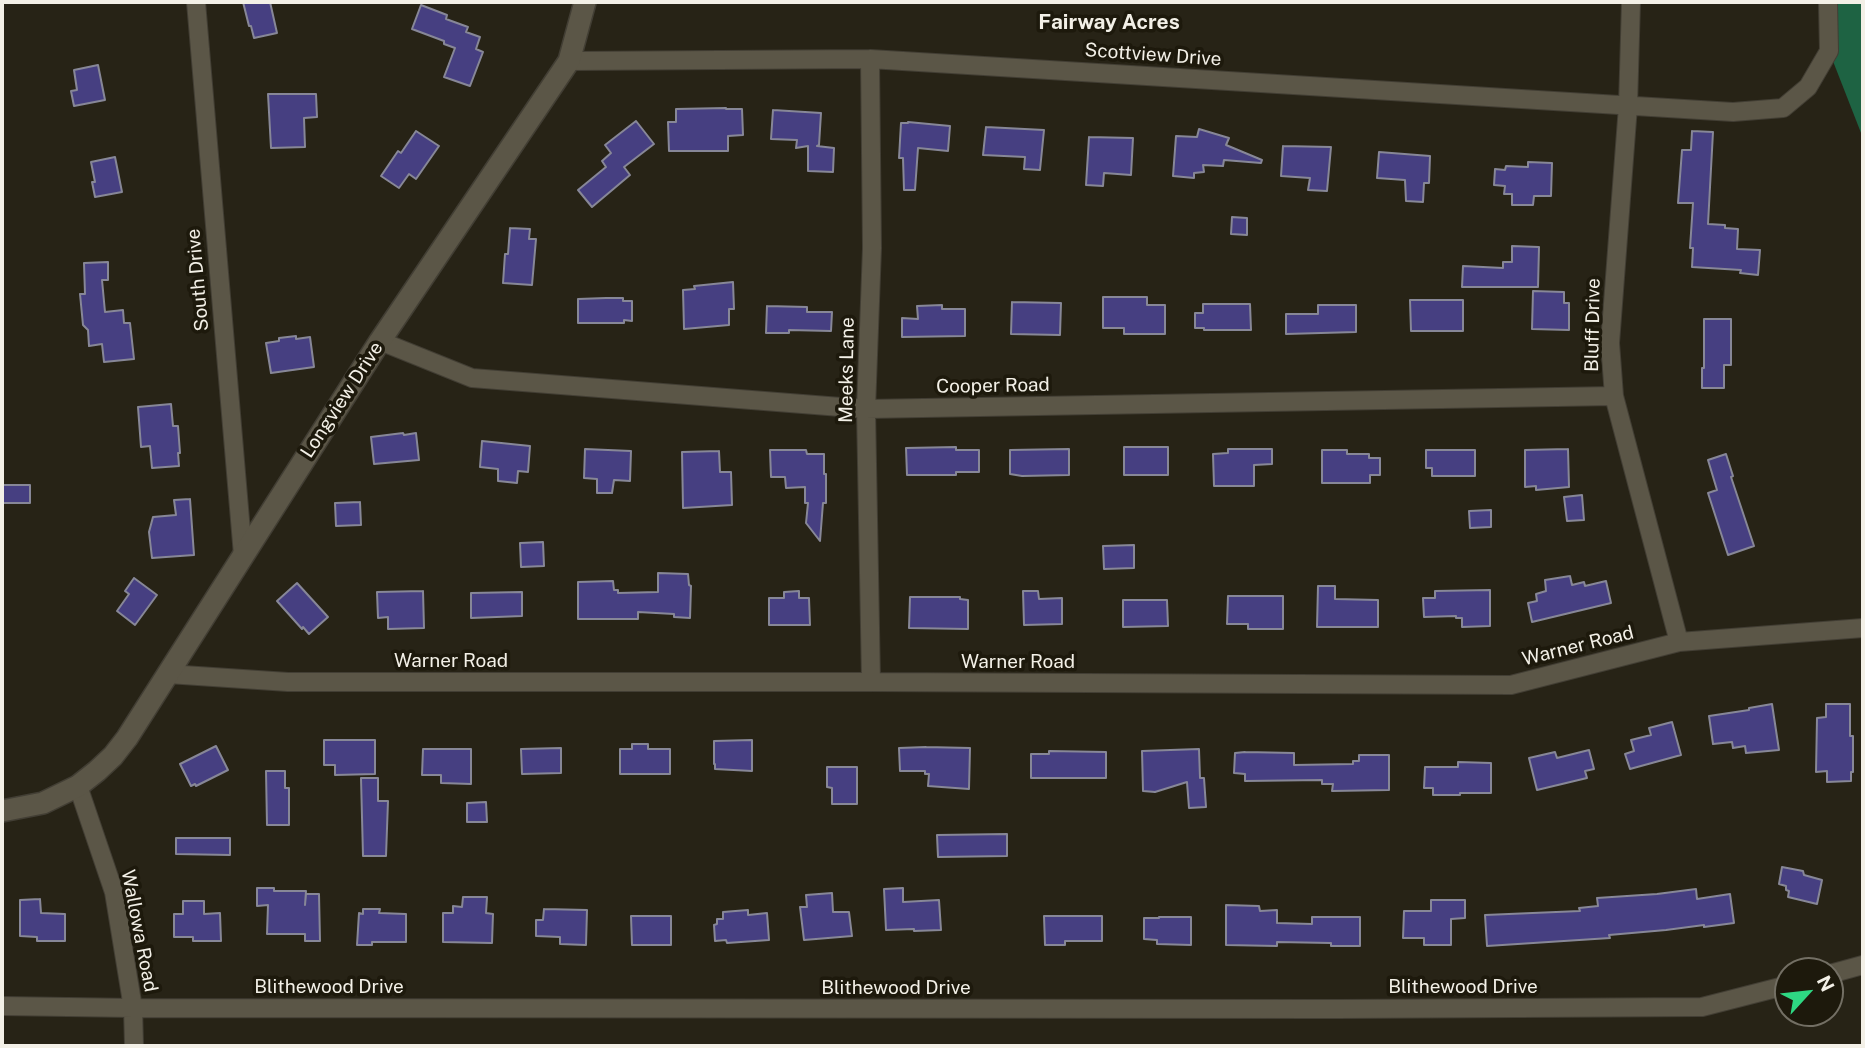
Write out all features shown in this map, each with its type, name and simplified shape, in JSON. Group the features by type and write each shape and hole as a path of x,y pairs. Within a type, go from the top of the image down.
{"street":[{"name":"South Drive","path":"196,2 243,555"},
{"name":"Longview Drive","path":"2,811 43,803 78,786 113,756 138,722 380,341 569,61 585,2"},
{"name":"Bluff Drive","path":"1631,2 1628,106 1610,344 1614,396 1679,642"},
{"name":"Scottview Drive","path":"569,61 870,59 1733,112 1783,108 1808,87 1829,51 1828,2"},
{"name":"Meeks Lane","path":"870,59 872,248 866,409 871,682"},
{"name":"Cooper Road","path":"380,341 472,378 866,409 1614,396"},
{"name":"Warner Road","path":"168,674 288,682 1511,685 1679,642 1863,628"},
{"name":"Wallowa Road","path":"78,786 114,892 133,1009 134,1046"},
{"path":"1844,970 1863,965"},
{"name":"Blithewood Drive","path":"2,1006 133,1009 1702,1007 1774,989"}],"green space":[{"path":"1828,2 1863,2 1863,138 1829,51"}],"building":[{"path":"243,2 270,2 277,33 254,38"},
{"path":"421,5 447,15 446,19 468,27 466,32 480,37 476,49 483,52 470,86 444,77 455,48 412,29"},
{"path":"98,65 105,100 74,106 71,91 77,90 74,70"},
{"path":"268,94 316,94 317,117 304,118 305,147 271,148"},
{"path":"676,109 742,109 743,135 728,136 728,151 669,151 668,122 676,122"},
{"path":"773,110 821,113 817,146 834,148 833,172 808,171 808,146 796,148 797,140 771,139"},
{"path":"636,121 654,144 624,167 630,175 592,207 578,190 606,167 602,161 611,153 605,145"},
{"path":"901,123 950,126 948,151 918,148 915,190 904,190 903,158 899,158"},
{"path":"986,127 1044,130 1040,170 1024,169 1025,157 983,155"},
{"path":"1199,129 1229,138 1226,145 1262,160 1261,163 1224,160 1223,166 1203,165 1204,172 1194,173 1194,178 1173,176 1176,136 1197,137"},
{"path":"416,131 439,146 416,179 409,174 399,188 381,176"},
{"path":"1692,131 1713,132 1708,224 1738,229 1737,249 1760,250 1758,275 1740,273 1741,270 1692,267 1693,248 1690,248 1693,203 1678,203 1682,150 1691,150"},
{"path":"1089,137 1133,138 1131,175 1104,173 1103,186 1086,185"},
{"path":"1283,146 1331,147 1327,191 1308,190 1310,178 1281,176"},
{"path":"1379,152 1430,156 1429,183 1424,183 1423,202 1406,201 1405,180 1377,178"},
{"path":"115,157 122,192 95,197 91,162"},
{"path":"1528,162 1552,163 1551,196 1534,196 1533,205 1512,205 1512,194 1504,194 1505,186 1494,185 1495,169 1505,170 1506,166 1528,167"},
{"path":"1232,217 1247,218 1247,235 1231,234"},
{"path":"510,228 530,229 529,239 536,239 532,285 503,283"},
{"path":"1512,246 1539,247 1538,287 1462,287 1463,266 1503,268 1503,262 1512,262"},
{"path":"108,262 108,280 102,280 105,312 123,310 124,323 130,323 134,359 104,362 102,344 89,346 88,330 83,325 80,294 85,294 84,263"},
{"path":"733,282 734,309 729,309 729,325 684,329 683,290 695,289 694,286"},
{"path":"1533,291 1564,292 1564,303 1569,303 1569,330 1532,329"},
{"path":"1103,297 1147,297 1147,305 1165,305 1165,334 1124,334 1124,328 1103,328"},
{"path":"623,298 623,301 632,301 632,321 578,323 578,299"},
{"path":"1410,300 1463,300 1463,331 1411,331"},
{"path":"1012,302 1061,303 1060,335 1011,334"},
{"path":"1203,304 1250,304 1251,330 1195,328 1195,313 1203,313"},
{"path":"942,305 942,309 965,309 965,336 902,337 902,318 918,319 917,306"},
{"path":"1318,305 1356,305 1356,332 1286,334 1286,314 1318,314"},
{"path":"767,306 807,307 807,312 832,312 831,331 789,330 789,333 766,333"},
{"path":"1704,319 1731,319 1731,365 1724,365 1724,388 1702,388"},
{"path":"296,336 296,339 310,337 314,367 271,373 266,343"},
{"path":"171,404 173,426 178,426 179,466 152,468 150,446 141,447 138,407"},
{"path":"416,433 419,460 374,464 371,437"},
{"path":"482,441 530,446 528,472 518,471 517,483 498,481 498,469 480,467"},
{"path":"956,447 956,450 979,450 979,472 907,475 906,448"},
{"path":"1124,447 1168,447 1168,475 1124,475"},
{"path":"585,449 631,451 630,481 614,480 612,493 597,493 597,479 584,478"},
{"path":"1069,449 1069,475 1010,474 1010,450"},
{"path":"1228,449 1272,449 1272,464 1254,465 1254,486 1214,486 1213,454 1228,453"},
{"path":"1568,449 1569,487 1536,490 1536,486 1525,487 1525,450"},
{"path":"770,450 806,450 807,454 824,454 826,503 823,503 820,541 806,523 808,503 805,503 805,487 786,488 785,477 771,477"},
{"path":"1322,450 1347,450 1347,454 1369,454 1369,458 1380,458 1380,475 1370,475 1370,483 1322,483"},
{"path":"1426,450 1475,450 1475,476 1432,476 1432,468 1426,468"},
{"path":"719,451 720,472 731,472 732,505 683,508 682,452"},
{"path":"1726,454 1754,546 1728,555 1708,493 1717,490 1708,460"},
{"path":"2,485 30,485 30,503 2,503"},
{"path":"1582,495 1584,520 1567,521 1564,497"},
{"path":"190,499 194,555 152,558 149,532 153,517 176,515 174,500"},
{"path":"360,502 361,525 336,526 335,503"},
{"path":"1491,510 1491,527 1470,528 1469,511"},
{"path":"543,542 544,566 521,567 520,543"},
{"path":"1134,545 1134,568 1104,569 1103,546"},
{"path":"658,573 688,574 691,586 690,618 674,617 674,614 638,612 638,619 578,619 578,582 613,581 614,590 618,590 618,593 658,592"},
{"path":"1570,576 1572,585 1584,582 1585,586 1606,581 1611,603 1532,622 1528,603 1537,601 1536,594 1546,591 1545,580"},
{"path":"134,578 157,595 135,625 117,611 129,594 125,591"},
{"path":"297,583 328,617 309,634 277,601"},
{"path":"1318,586 1335,586 1335,599 1378,600 1378,627 1317,627"},
{"path":"1490,590 1490,626 1462,627 1462,618 1456,616 1424,617 1423,598 1435,598 1435,591"},
{"path":"423,591 424,628 388,629 388,617 378,618 377,592"},
{"path":"799,591 799,598 809,598 810,625 769,625 769,598 784,598 784,592"},
{"path":"1023,591 1038,591 1039,599 1062,598 1062,624 1024,625"},
{"path":"522,592 522,616 471,618 471,593"},
{"path":"1228,596 1283,596 1283,629 1248,629 1248,624 1227,624"},
{"path":"910,597 960,597 968,600 968,629 909,628"},
{"path":"1123,600 1167,600 1168,626 1123,627"},
{"path":"1772,704 1779,750 1746,753 1745,746 1733,748 1732,742 1713,744 1709,716"},
{"path":"1826,704 1850,704 1850,736 1853,736 1851,781 1827,782 1827,771 1816,772 1817,718 1826,717"},
{"path":"1672,722 1681,755 1630,769 1625,754 1634,751 1631,740 1651,735 1649,728"},
{"path":"324,740 375,740 375,774 335,775 335,765 324,765"},
{"path":"752,740 752,771 715,769 714,741"},
{"path":"632,744 648,744 648,749 670,749 670,774 620,774 620,749 632,749"},
{"path":"216,746 228,770 191,786 180,764"},
{"path":"561,748 561,773 522,774 521,749"},
{"path":"899,748 970,748 969,789 928,786 929,774 925,774 925,771 900,771"},
{"path":"423,749 471,749 471,784 441,783 441,775 422,775"},
{"path":"1199,749 1200,778 1204,778 1206,807 1189,808 1187,782 1155,792 1143,791 1142,751"},
{"path":"1589,750 1594,769 1585,771 1587,778 1537,790 1529,758 1555,752 1557,758"},
{"path":"1049,751 1106,752 1106,778 1031,778 1031,754 1049,754"},
{"path":"1235,753 1294,753 1294,765 1353,764 1353,761 1359,761 1359,755 1389,755 1389,790 1332,791 1333,784 1322,784 1322,780 1245,781 1245,774 1234,773"},
{"path":"1458,762 1491,763 1491,793 1433,795 1433,788 1424,788 1425,767 1458,767"},
{"path":"827,767 857,767 857,804 832,804 832,788 827,787"},
{"path":"266,771 285,771 285,788 289,788 289,825 267,825"},
{"path":"361,778 378,778 378,801 388,801 386,856 363,856"},
{"path":"486,802 487,822 467,822 467,803"},
{"path":"1007,834 1007,856 938,857 937,835"},
{"path":"176,838 230,838 230,855 176,854"},
{"path":"1782,867 1803,871 1804,875 1822,880 1817,904 1788,897 1786,886 1779,884"},
{"path":"257,888 306,891 305,905 306,894 319,894 320,941 305,941 305,934 267,934 268,905 257,906"},
{"path":"903,888 903,902 939,900 941,930 886,930 884,889"},
{"path":"1696,889 1697,899 1730,894 1734,923 1609,935 1610,938 1487,946 1485,915 1580,911 1579,908 1598,906 1597,898"},
{"path":"832,893 833,912 849,912 852,936 804,940 800,907 807,907 806,895"},
{"path":"463,897 487,897 486,913 493,914 492,943 443,942 443,913 453,913 453,906 462,907"},
{"path":"40,899 41,913 65,914 65,941 37,941 37,937 20,936 20,900"},
{"path":"1431,900 1465,900 1465,918 1451,919 1451,945 1424,945 1424,938 1403,938 1404,911 1431,911"},
{"path":"183,901 204,901 204,914 220,913 221,941 193,941 193,937 174,937 174,914 183,914"},
{"path":"1226,905 1259,906 1260,911 1277,910 1277,923 1312,924 1312,917 1360,917 1360,946 1277,942 1277,946 1226,945"},
{"path":"363,909 380,909 379,913 406,914 406,942 357,945 359,913 363,914"},
{"path":"544,909 587,910 586,945 560,944 560,937 536,936 536,920 543,920"},
{"path":"748,910 748,915 767,913 769,940 727,943 726,940 715,941 714,925 717,924 717,919 723,919 723,912"},
{"path":"631,916 671,916 671,945 632,945"},
{"path":"1044,916 1102,916 1102,941 1065,941 1065,945 1045,945"},
{"path":"1191,917 1191,945 1157,944 1157,940 1144,939 1144,918"}],"district":[{"name":"Fairway Acres","path":"1109,23"}]}
